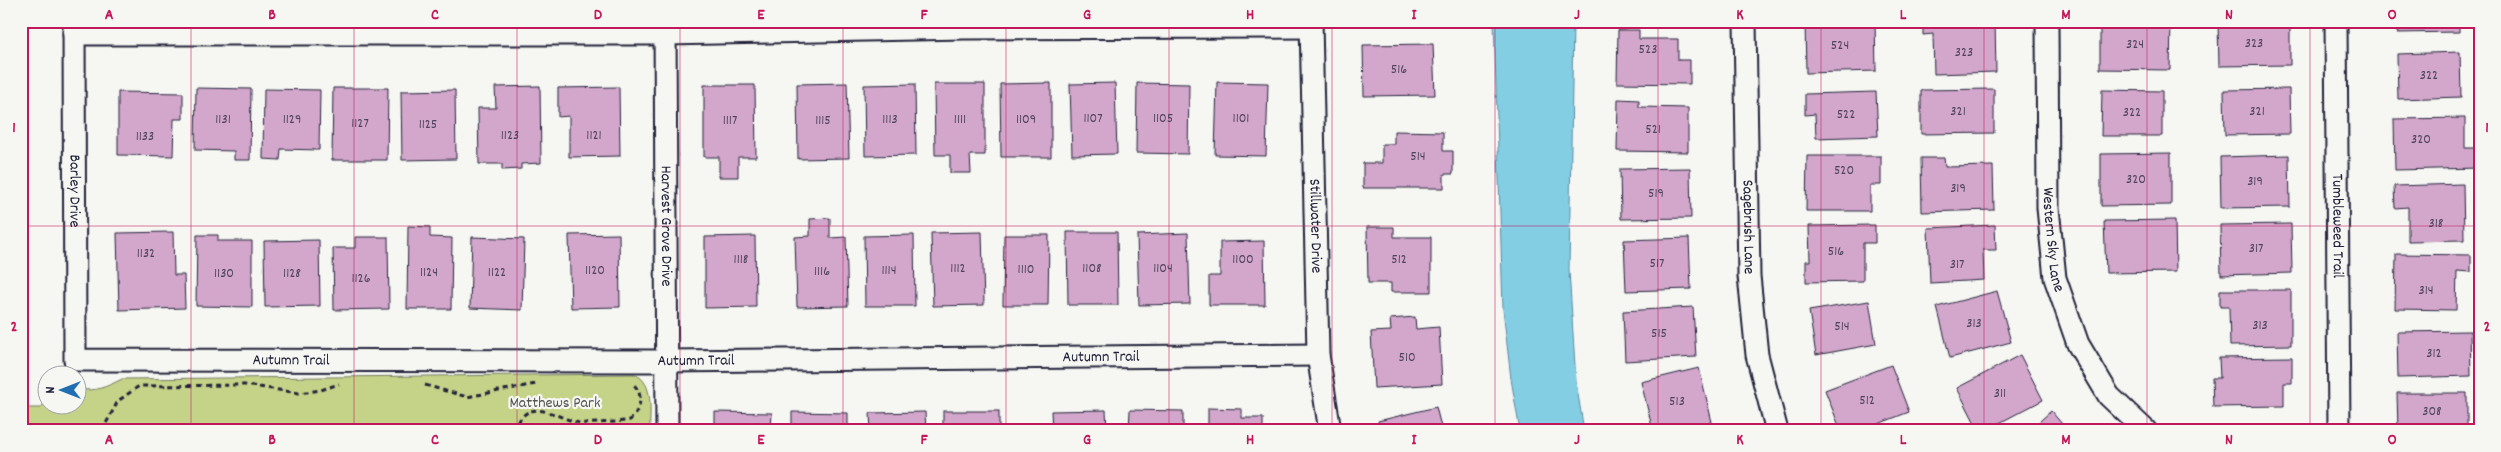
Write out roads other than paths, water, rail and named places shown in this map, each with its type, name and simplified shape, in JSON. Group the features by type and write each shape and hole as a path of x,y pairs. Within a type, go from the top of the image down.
{"street":[{"name":"Sagebrush Lane","path":"1745,21 1749,276 1757,355 1777,431"},
{"name":"Western Sky Lane","path":"2048,21 2048,208 2055,278 2078,344 2109,396 2146,431"},
{"name":"Tumbleweed Trail","path":"2336,21 2339,431"},
{"path":"74,28 1311,24"},
{"name":"Stillwater Drive","path":"1311,24 1318,355 1330,431"},
{"name":"Harvest Grove Drive","path":"665,27 667,431"},
{"name":"Barley Drive","path":"74,28 75,360"},
{"name":"Autumn Trail","path":"75,360 666,361 1318,355"}],"water":[{"path":"1494,21 1573,21 1569,270 1576,382 1584,431 1520,431 1511,379 1503,309"}],"park label":[{"name":"Matthews Park","path":"555,403"}]}
